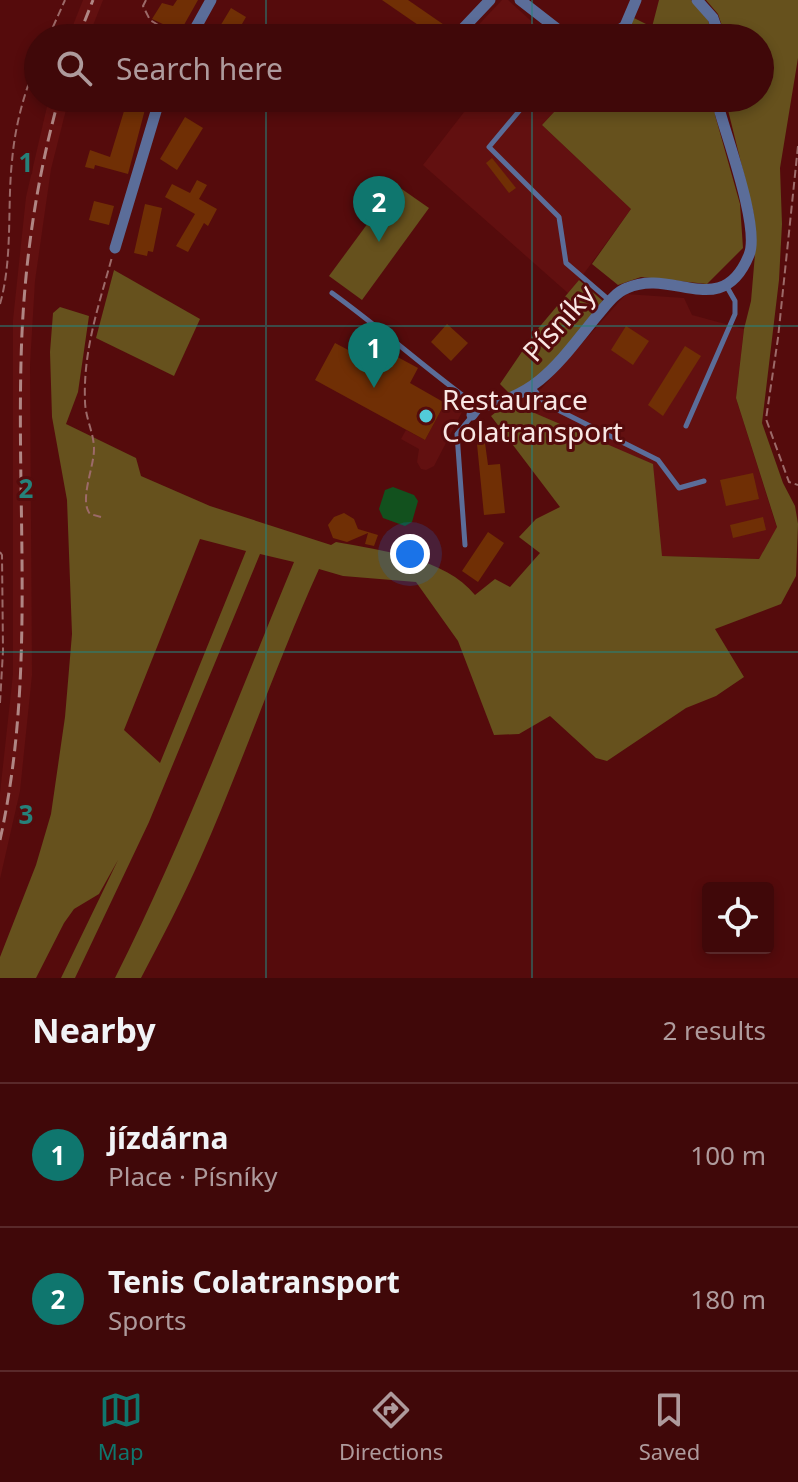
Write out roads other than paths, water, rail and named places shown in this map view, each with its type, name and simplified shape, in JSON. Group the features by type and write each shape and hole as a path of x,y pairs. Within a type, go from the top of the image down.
{"street":[{"path":"198,24 211,0"},
{"path":"467,24 490,0"},
{"path":"520,0 551,24"},
{"path":"626,24 636,0"},
{"path":"697,0 715,24"},
{"path":"115,248 156,112"},
{"path":"720,112 749,217 751,252 735,279 726,286"},
{"name":"Písníky","path":"475,411 533,388 624,289 640,283 716,291 726,286"}],"lane":[{"path":"518,112 489,147 559,217 566,263 610,301"},
{"path":"686,426 735,314 735,301 726,286"},
{"path":"332,293 366,317 475,411 457,434 465,545"},
{"path":"533,388 546,404 658,460 679,488 704,481"}],"railway":[{"path":"84,24 93,0"},
{"path":"0,840 11,781 21,662 20,422 24,295 37,196 56,112"}],"place":[{"name":"Tenis Colatransport","path":"379,242"},
{"name":"jízdárna","path":"374,388"},
{"name":"Restaurace Colatransport","path":"426,416"}]}
